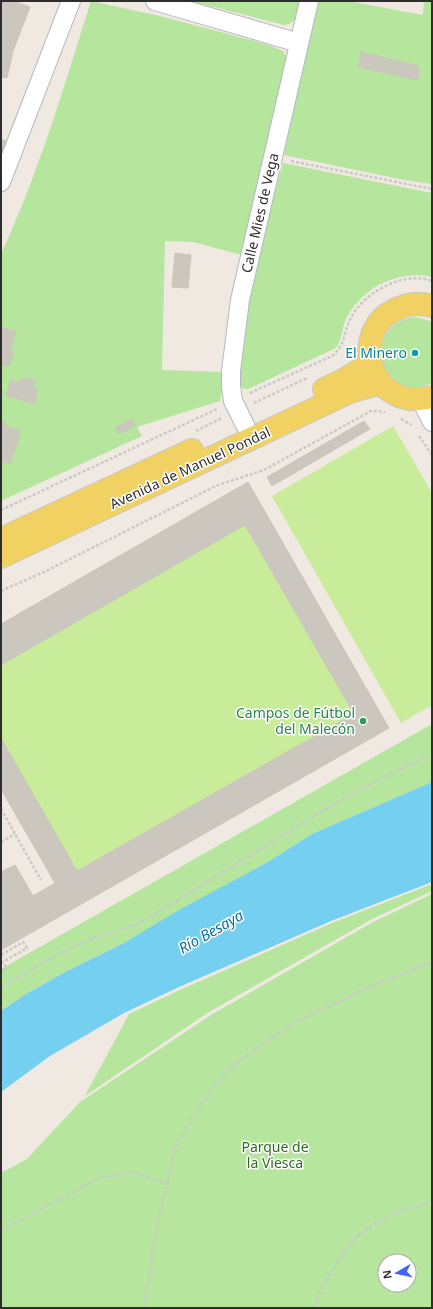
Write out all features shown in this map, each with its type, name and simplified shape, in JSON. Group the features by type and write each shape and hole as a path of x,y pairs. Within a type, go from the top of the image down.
{"main road":[{"path":"426,398 406,398 392,393 374,374 370,363 369,347 374,332 382,319 395,309 410,304 426,304 432,306"},
{"name":"Avenida de Manuel Pondal","path":"1,539 345,379 370,363"},
{"name":"Avenida de Manuel Pondal","path":"1,557 350,392 381,383"}],"street":[{"path":"1,182 71,1"},
{"path":"155,1 299,43"},
{"name":"Calle Mies de Vega","path":"245,425 233,401 231,371 240,300 309,1"},
{"path":"426,398 432,422"}],"path":[{"path":"273,157 432,189"},
{"path":"1,591 46,571 218,485 264,470 370,411 379,411 389,414"},
{"path":"400,418 411,423 432,455"},
{"path":"1,987 66,950 96,937 135,925 145,920 332,805 394,772 432,755"},
{"path":"1,809 41,880"},
{"path":"1,842 15,834"},
{"path":"1,954 23,942 27,948 2,962 7,968 1,972"},
{"path":"144,1308 156,1232 175,1149 198,1109 228,1069 295,1022 367,988 432,962"},
{"path":"1,1231 101,1177 133,1172 167,1184"},
{"path":"314,1308 321,1289 354,1239 377,1222 397,1212 432,1202"}],"green space":[{"path":"91,1 160,16 269,45 283,51 289,61 242,255 193,242 165,241 162,370 225,372 220,401 137,427 142,436 1,501 1,254 15,223 39,161"},
{"path":"191,1 300,1 295,20 284,25"},
{"path":"317,1 348,1 423,15 424,1 432,1 432,184 404,180 284,155","holes":["361,53 419,66 418,79 358,67"]},
{"path":"283,163 432,193 432,277 419,275 406,276 382,283 361,298 353,308 346,319 340,341 336,348 248,389 243,389 241,386 236,388 240,339 264,230"},
{"path":"414,317 432,322 432,383 415,387 400,384 389,375 383,363 381,349 385,335 396,324"},
{"path":"393,426 432,493 432,705 401,723 272,496"},
{"path":"245,525 354,714 77,871 1,738 1,665"},
{"path":"432,724 432,782 312,834 268,862 124,943 67,971 26,994 1,1011 1,969"},
{"path":"432,884 432,891 372,919 209,1012 85,1096 129,1014 332,923"},
{"name":"Parque de la Viesca","path":"432,894 432,1308 1,1308 1,1173 27,1159 80,1102 211,1015 373,922"}],"water":[{"name":"Río Besaya","path":"432,782 432,882 331,921 179,987 124,1013 50,1056 1,1092 1,1011 26,994 67,971 124,943 179,910 268,862 312,834"}],"building":[{"path":"1,1 13,1 30,7 13,51 7,78 1,77"},
{"path":"361,52 419,66 418,80 358,67"},
{"path":"1,139 8,142 1,161"},
{"path":"175,253 191,255 188,288 172,287"},
{"path":"2,327 16,332 10,350 14,352 9,366 1,365"},
{"path":"22,377 35,381 33,388 38,389 34,404 6,395 11,380 20,383"},
{"path":"131,419 135,425 119,434 115,428"},
{"path":"364,421 370,429 272,486 267,477"},
{"path":"1,422 6,423 5,426 21,431 10,464 3,462 1,467"},
{"name":"Campos de Fútbol del Malecón","path":"248,482 389,728 1,950 1,872 15,865 33,896 55,883 1,789 1,738 77,871 354,714 245,525 1,665 1,624"}],"place":[{"name":"El Minero","path":"415,353"},
{"name":"Campos de Fútbol del Malecón","path":"363,721"}]}
